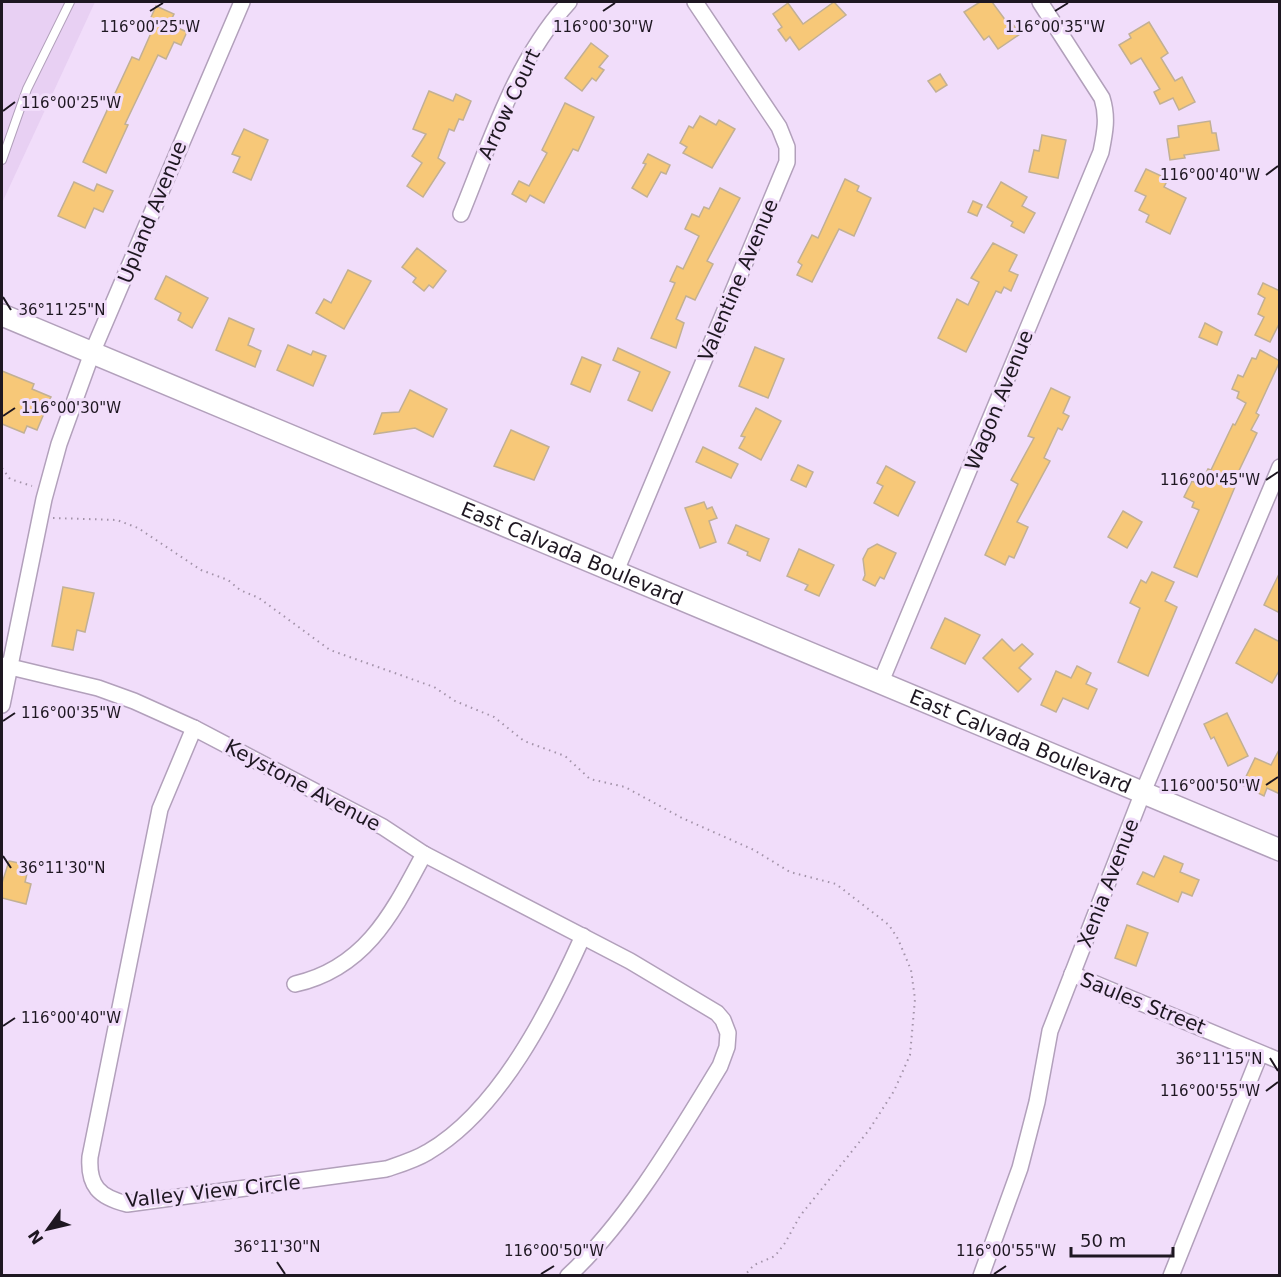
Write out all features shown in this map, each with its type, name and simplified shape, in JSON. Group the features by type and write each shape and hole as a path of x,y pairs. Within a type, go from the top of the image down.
{"main road":[{"name":"East Calvada Boulevard","path":"2,315 1280,850"}],"street":[{"name":"Upland Avenue","path":"2,705 5,666 59,444 92,352 242,2"},
{"name":"Arrow Court","path":"461,214 508,100 531,53 552,21 569,2"},
{"name":"Valentine Avenue","path":"616,571 787,162 787,147 779,127 695,2"},
{"name":"Wagon Avenue","path":"880,684 1101,152 1106,130 1106,112 1102,98 1073,49 1040,2"},
{"name":"Xenia Avenue","path":"981,1275 1020,1168 1050,1031 1143,792 1280,467"},
{"name":"Keystone Avenue","path":"5,666 107,691 194,728 383,827 424,854 583,936 717,1013 723,1020 728,1033 728,1047 720,1066 692,1112 631,1201 590,1256 568,1275"},
{"name":"Valley View Circle","path":"194,728 160,809 90,1157 89,1172 93,1184 101,1194 113,1201 127,1204 386,1169 414,1160 431,1151 472,1117 496,1089 527,1044 555,995 583,936"},
{"path":"295,984 325,974 375,937 392,915 424,854"},
{"name":"Saules Street","path":"1072,974 1280,1061"},
{"path":"1171,1275 1260,1054"}],"lane":[{"path":"2,160 27,89 70,2"}],"path":[{"path":"2,468 10,479 31,486 44,499"},
{"path":"41,517 117,520 138,528 201,570 228,580 240,590 259,598 330,650 434,687 454,701 494,717 524,741 565,756 590,779 625,787 682,818 754,850 790,872 836,885 889,925 898,939 911,970 915,999 910,1055 894,1091 869,1130 800,1216 776,1256 754,1265 744,1275"}],"shaded area":[{"path":"2,2 95,2 2,203"}],"building":[{"path":"834,2 846,15 799,50 790,37 786,41 778,30 782,27 773,14 788,3 803,24"},
{"path":"980,2 992,2 1009,25 1012,23 1020,34 998,49 989,36 984,40 964,12"},
{"path":"156,6 174,14 169,24 187,32 181,45 174,42 166,59 158,55 125,124 128,125 106,173 83,162 132,57 139,60 151,33 145,31"},
{"path":"1149,22 1168,53 1161,58 1175,81 1182,77 1195,102 1179,110 1173,98 1160,104 1154,92 1160,89 1141,58 1131,64 1119,45 1131,38 1129,34"},
{"path":"591,43 608,56 599,67 604,70 596,81 592,78 582,91 565,78"},
{"path":"940,74 947,85 936,92 928,81"},
{"path":"429,91 453,101 456,94 471,101 463,120 459,119 454,131 449,129 438,158 445,163 423,197 407,186 422,163 412,156 426,134 413,129"},
{"path":"565,103 594,117 578,151 573,149 544,203 530,195 526,202 512,194 519,181 529,186 547,153 542,150"},
{"path":"700,116 716,125 719,120 735,129 712,168 683,153 687,147 680,143 689,126 693,128"},
{"path":"1210,121 1212,133 1216,133 1219,150 1184,155 1185,158 1170,160 1167,139 1179,137 1178,126"},
{"path":"244,129 268,140 251,180 233,172 240,157 232,154"},
{"path":"1042,135 1066,140 1058,178 1029,172 1034,150 1039,151"},
{"path":"648,154 670,165 666,174 661,172 647,197 632,188 646,164 643,163"},
{"path":"1146,169 1168,179 1164,187 1186,198 1170,234 1146,222 1149,215 1139,210 1146,196 1135,191"},
{"path":"845,179 859,186 857,191 871,198 854,236 839,229 812,282 797,275 802,265 798,262 812,235 818,238"},
{"path":"74,182 94,191 97,184 113,191 103,212 94,208 85,228 58,216"},
{"path":"1001,182 1027,197 1022,206 1035,213 1024,233 1011,226 1013,222 987,207"},
{"path":"720,188 740,198 707,261 713,264 695,300 686,296 676,319 684,323 676,348 651,338 675,283 670,281 677,266 683,269 699,236 685,229 692,214 699,217 704,207 709,209"},
{"path":"973,201 982,205 977,216 968,212"},
{"path":"993,243 1017,255 1009,271 1018,275 1011,291 1004,287 1001,293 996,291 966,352 938,338 957,299 968,305 979,282 971,278"},
{"path":"417,248 446,271 433,288 429,285 424,291 413,282 416,278 402,267"},
{"path":"348,270 371,281 344,329 316,313 324,299 331,303"},
{"path":"166,276 208,298 192,328 178,320 181,313 155,299"},
{"path":"1263,283 1280,291 1280,322 1270,342 1255,335 1264,317 1258,314 1265,298 1258,294"},
{"path":"229,318 254,329 248,345 261,351 255,367 216,350"},
{"path":"1205,323 1222,332 1217,345 1199,337"},
{"path":"288,345 311,355 313,351 326,356 313,386 277,370"},
{"path":"755,347 784,359 768,398 739,386"},
{"path":"618,348 670,372 652,411 628,400 640,372 613,360"},
{"path":"1260,350 1280,361 1256,413 1259,415 1251,430 1257,433 1234,481 1237,482 1197,577 1174,567 1199,510 1192,507 1194,502 1184,497 1192,481 1200,485 1208,469 1211,470 1233,424 1235,425 1246,403 1237,398 1239,392 1232,389 1238,375 1243,377 1252,358 1256,359"},
{"path":"582,357 601,365 590,392 571,384"},
{"path":"2,371 34,384 32,389 51,397 37,430 27,426 24,433 2,424"},
{"path":"1051,388 1070,397 1063,413 1069,416 1062,430 1058,428 1044,458 1050,461 1017,522 1028,527 1014,558 1009,556 1005,565 985,555 1018,484 1011,480 1034,438 1028,436"},
{"path":"410,390 447,409 433,437 415,428 374,434 382,413 399,412"},
{"path":"756,408 781,421 761,460 739,448 745,437 741,436"},
{"path":"511,430 549,447 534,480 494,466"},
{"path":"703,447 738,464 731,478 696,462"},
{"path":"798,465 813,472 806,487 791,480"},
{"path":"886,466 915,482 898,516 874,503 883,486 877,483"},
{"path":"704,502 707,509 712,507 717,518 709,521 716,542 700,548 685,508"},
{"path":"1123,511 1142,522 1127,548 1108,537"},
{"path":"736,525 769,539 760,561 747,555 748,552 728,543"},
{"path":"877,544 896,553 884,579 880,577 875,586 863,580 865,575 863,559 868,549"},
{"path":"799,549 834,565 819,596 805,590 808,585 787,576"},
{"path":"1152,572 1174,582 1165,601 1177,607 1148,676 1118,662 1140,608 1130,603 1141,580 1146,583"},
{"path":"1280,572 1280,613 1264,605"},
{"path":"63,587 94,593 85,632 77,630 73,650 52,646"},
{"path":"945,618 980,635 965,664 931,648"},
{"path":"1255,629 1280,642 1280,669 1272,683 1236,663"},
{"path":"1002,639 1014,651 1022,644 1033,654 1019,668 1031,679 1018,692 983,658"},
{"path":"1077,666 1091,673 1086,684 1097,689 1088,709 1063,698 1056,712 1041,705 1056,671 1071,678"},
{"path":"1227,713 1248,756 1228,766 1214,737 1211,739 1204,724"},
{"path":"1280,748 1280,794 1267,788 1264,796 1242,785 1255,758 1271,765"},
{"path":"1164,856 1183,864 1180,872 1199,880 1192,896 1182,892 1178,902 1137,884 1143,872 1154,877"},
{"path":"9,861 29,865 25,882 31,884 26,904 2,898 2,883"},
{"path":"1127,925 1148,933 1136,966 1115,958"}]}
